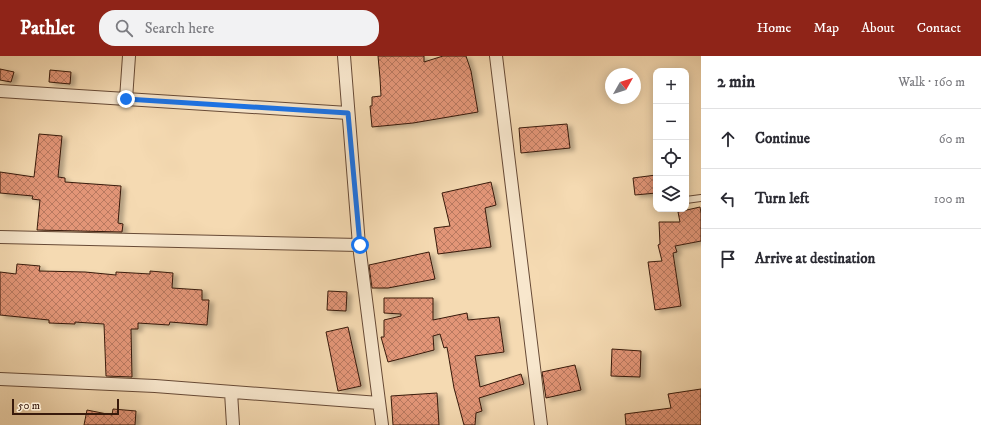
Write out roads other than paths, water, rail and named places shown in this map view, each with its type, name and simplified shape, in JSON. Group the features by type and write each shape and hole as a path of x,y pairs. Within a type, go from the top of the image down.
{"street":[{"path":"126,99 129,56"},
{"path":"344,56 360,245 382,425"},
{"path":"496,56 541,425"},
{"path":"0,91 348,113"},
{"path":"0,237 360,245"},
{"path":"0,379 155,386 379,403"},
{"path":"231,392 233,425"}],"lane":[{"path":"689,200 701,198"}]}
